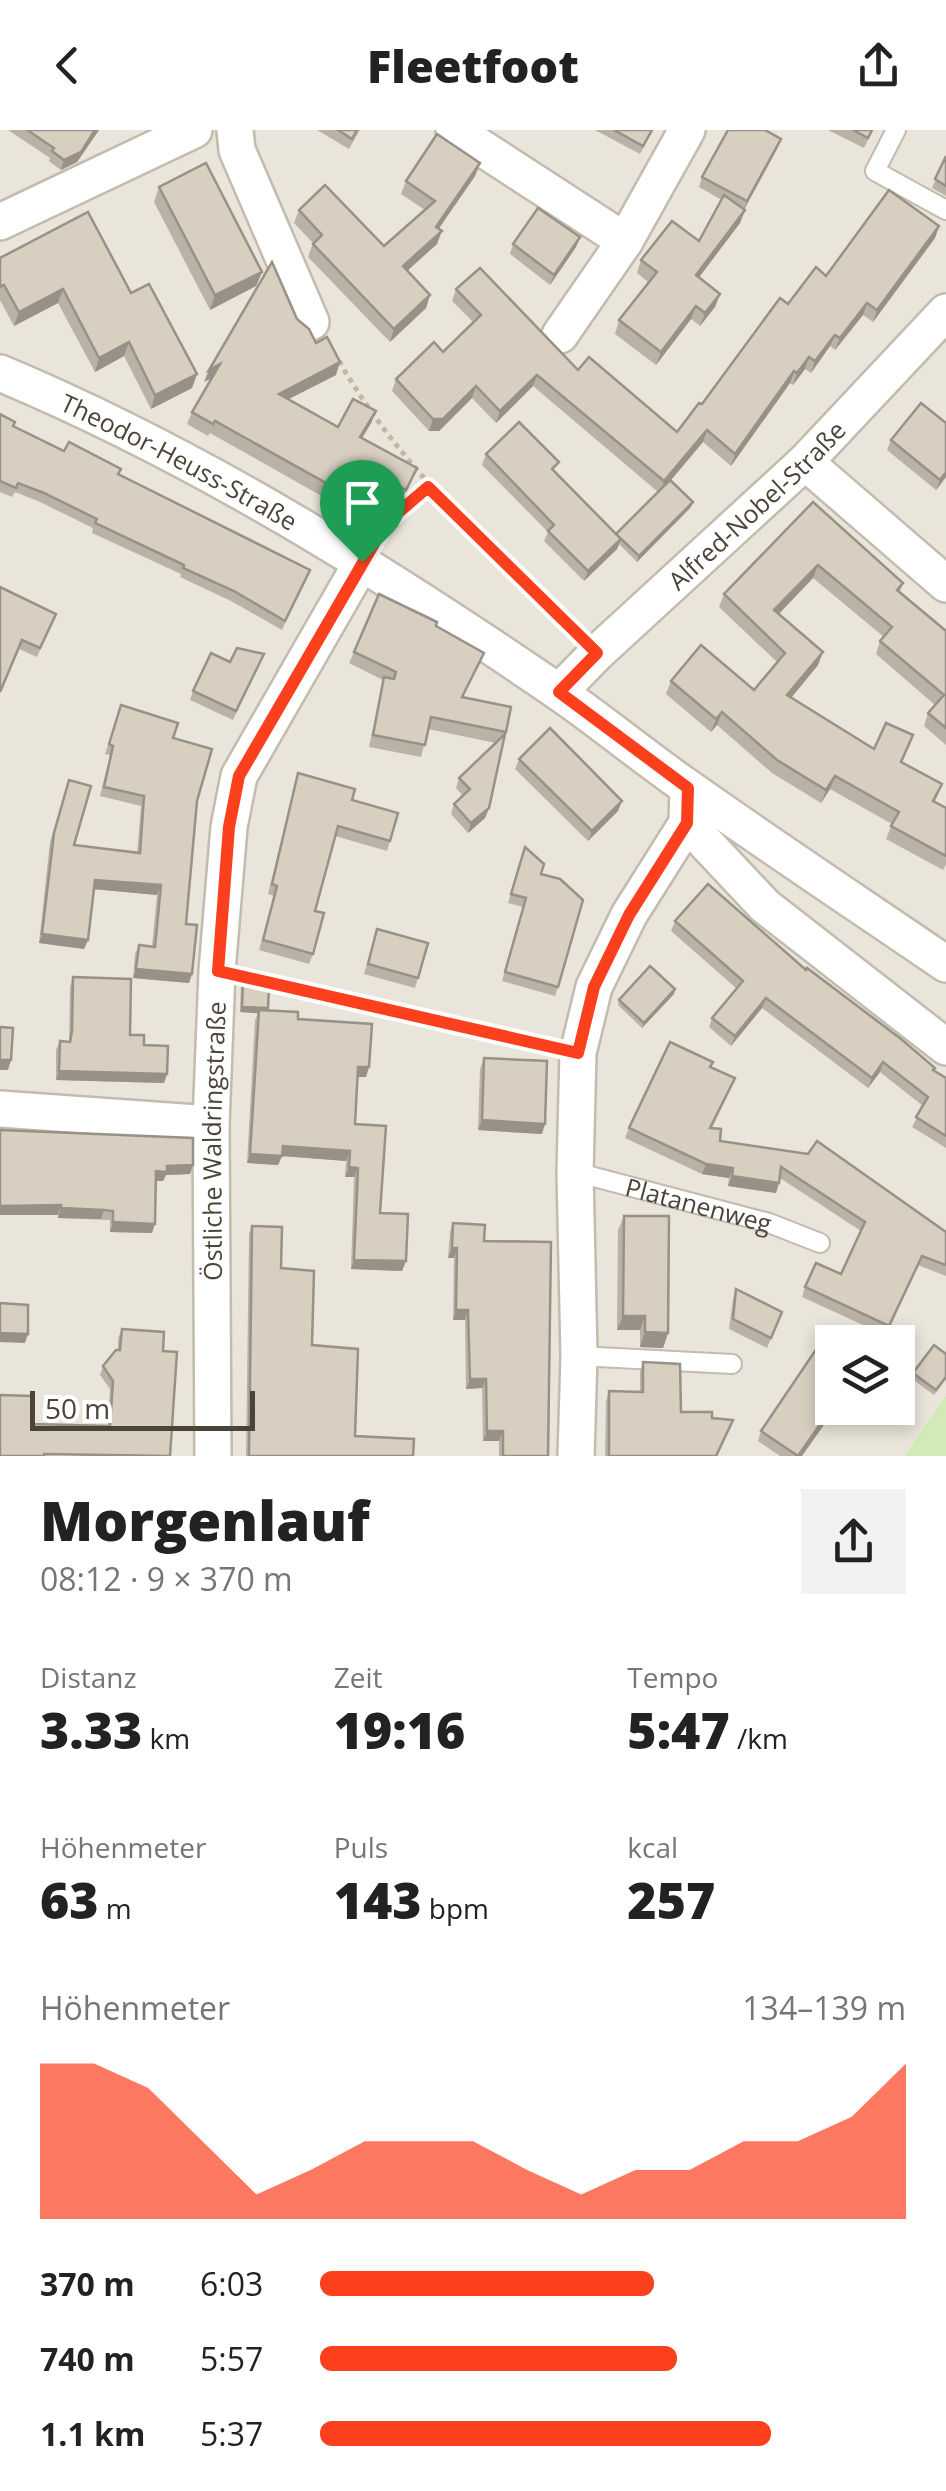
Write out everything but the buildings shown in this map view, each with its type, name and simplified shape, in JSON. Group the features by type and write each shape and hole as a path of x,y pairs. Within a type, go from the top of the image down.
{"street":[{"path":"0,222 194,130"},
{"path":"235,130 237,150 312,322"},
{"path":"454,130 626,240"},
{"path":"560,335 626,240 687,130"},
{"name":"Alfred-Nobel-Straße","path":"559,692 805,462 946,312"},
{"name":"Theodor-Heuss-Straße","path":"0,373 83,408 362,562 559,692 688,788 946,964"},
{"path":"805,462 946,584"},
{"name":"Östliche Waldringstraße","path":"213,1456 211,1124 229,827 239,776 362,562"},
{"path":"576,1456 578,1053 594,987 629,915 687,823 688,788"},
{"path":"687,823 765,906 946,1047"},
{"path":"0,1109 211,1124"}],"lane":[{"path":"896,130 875,171 946,210"},
{"name":"Platanenweg","path":"575,1172 769,1223 820,1244"},
{"path":"579,1356 732,1364"}],"path":[{"path":"312,322 368,411 428,487 597,653"},
{"path":"362,562 386,523 428,487"},
{"path":"218,971 578,1053"}],"shaded area":[{"path":"0,130 946,130 946,1456 0,1456"}],"green space":[{"path":"946,1396 946,1456 905,1456"}],"route":[{"path":"428,487 597,653 559,692 688,788 687,823 629,915 594,987 578,1053 218,971 229,827 239,776 362,562 386,523 428,487"}]}
